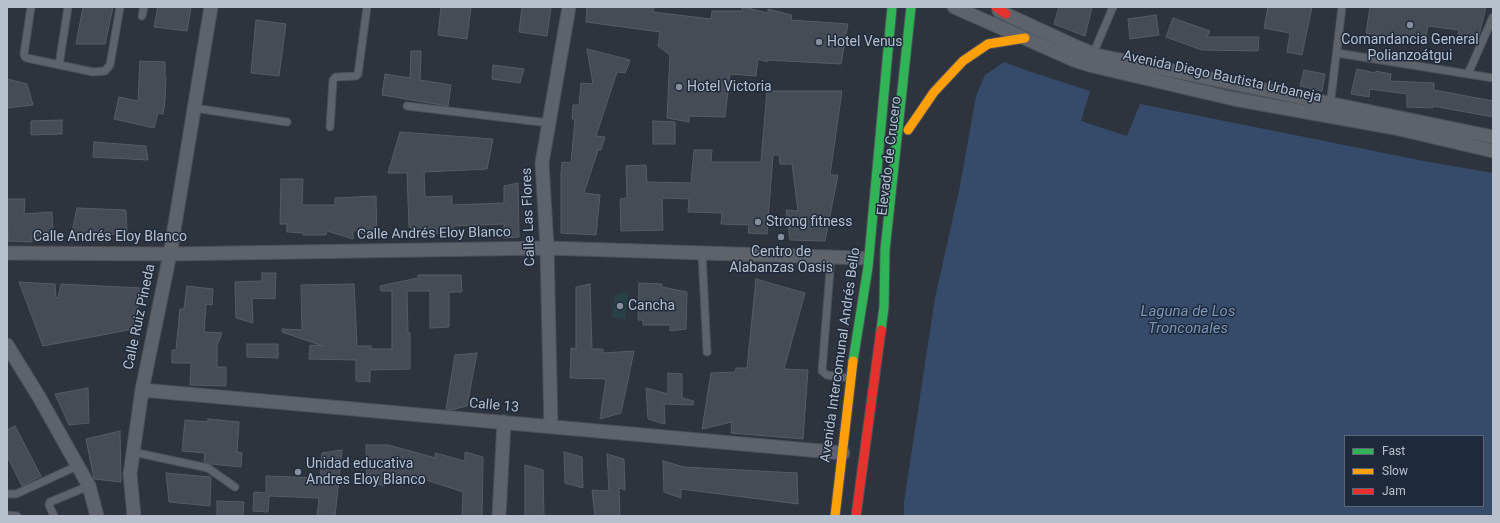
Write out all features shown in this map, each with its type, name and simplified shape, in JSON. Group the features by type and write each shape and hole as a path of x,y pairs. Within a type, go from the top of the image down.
{"main road":[{"name":"Elevado de Crucero","path":"875,92 884,7"},
{"name":"Avenida Intercomunal Andrés Bello","path":"834,516 850,378 870,248 892,7"},
{"name":"Avenida Intercomunal Andrés Bello","path":"856,516 884,307 885,250 911,7"},
{"name":"Elevado de Crucero","path":"910,107 908,134 934,92 963,61 988,44 1025,38"},
{"name":"Elevado de Crucero","path":"884,307 898,217"},
{"name":"Elevado de Crucero","path":"862,230 862,304"}],"street":[{"name":"Calle Ruiz Pineda","path":"134,516 130,474 142,390 170,254 211,7"},
{"name":"Calle Las Flores","path":"551,428 547,248 542,163 569,7"},
{"name":"Avenida Diego Bautista Urbaneja","path":"954,7 1074,60 1093,66 1234,99 1329,110 1493,137"},
{"name":"Avenida Diego Bautista Urbaneja","path":"990,7 1093,54 1493,151"},
{"name":"Calle Andrés Eloy Blanco","path":"7,253 170,254 547,248 861,258"},
{"path":"7,345 39,397 89,486 97,516"},
{"name":"Calle 13","path":"142,390 842,453"},
{"path":"499,516 504,422"}],"lane":[{"path":"31,7 24,54 25,56 27,58 93,72 105,71 110,65 120,7"},
{"path":"60,65 68,7"},
{"path":"142,16 144,7"},
{"path":"330,127 333,80 336,77 356,76 358,74 367,7"},
{"path":"1093,54 1113,7"},
{"path":"1329,110 1342,7"},
{"path":"1468,74 1493,16"},
{"path":"1337,53 1493,78"},
{"path":"407,106 549,123"},
{"path":"194,108 287,122"},
{"path":"702,253 706,352"},
{"path":"831,258 822,371 827,375 850,378"},
{"path":"133,452 208,468 235,487"},
{"path":"7,494 16,494 78,466"},
{"path":"54,516 49,506 50,502 89,486"},
{"path":"7,515 17,516"}],"green space":[{"name":"Cancha","path":"628,291 625,319 612,318 615,295"}],"water":[{"name":"Laguna de Los Tronconales","path":"1004,62 1090,91 1081,121 1127,136 1140,104 1429,162 1493,173 1493,516 904,516 904,502 935,298 959,191 976,96 985,75"}],"building":[{"path":"83,7 113,7 105,44 76,44"},
{"path":"158,7 191,7 187,31 154,27"},
{"path":"441,7 471,7 467,39 438,35"},
{"path":"522,7 551,7 547,36 519,32"},
{"path":"587,7 654,7 653,12 711,19 712,11 742,11 742,7 744,7 768,13 768,9 792,15 791,20 848,24 841,64 767,60 767,62 758,59 756,76 730,74 725,117 689,116 689,122 667,118 670,55 658,46 660,32 586,22"},
{"path":"1059,7 1092,7 1085,36 1054,24"},
{"path":"1268,7 1312,7 1302,55 1287,52 1290,33 1264,28"},
{"path":"1370,7 1486,7 1478,39 1458,34 1459,30 1428,26 1425,42 1366,33"},
{"path":"1156,15 1159,35 1130,39 1128,19"},
{"path":"1173,18 1210,31 1207,37 1259,37 1258,51 1202,50 1166,37"},
{"path":"256,20 286,24 279,76 251,73"},
{"path":"587,49 630,60 625,73 617,72 596,136 605,137 601,150 598,150 584,193 600,195 596,235 561,233 562,162 571,163 575,119 572,119 573,105 579,105 581,83 593,84"},
{"path":"411,51 421,51 420,80 451,85 448,106 382,95 385,74 410,78"},
{"path":"140,61 165,62 166,77 163,114 158,113 154,128 114,119 119,97 138,101"},
{"path":"493,65 524,69 520,83 492,79"},
{"path":"1357,69 1375,73 1376,71 1391,74 1390,81 1434,83 1434,90 1493,101 1493,117 1433,106 1433,108 1407,107 1407,94 1370,89 1369,97 1351,94"},
{"path":"1304,70 1325,74 1322,91 1300,86"},
{"path":"7,79 27,84 33,105 7,108"},
{"path":"767,91 842,91 830,175 838,175 825,241 790,240 786,210 798,211 792,164 780,164 779,155 773,155 767,234 748,233 749,225 721,224 722,213 688,212 689,199 662,198 663,230 621,231 620,199 627,198 626,166 646,165 647,182 691,183 694,150 712,150 711,162 761,162"},
{"path":"62,120 62,134 31,135 31,121"},
{"path":"653,121 675,122 675,144 653,144"},
{"path":"400,132 493,139 487,169 424,172 425,197 452,196 452,205 504,203 504,186 518,183 519,237 504,238 504,224 453,226 453,238 426,230 426,233 409,227 407,173 388,173"},
{"path":"94,142 146,146 148,160 93,157"},
{"path":"281,179 303,179 302,205 335,205 335,198 376,196 377,238 353,230 353,239 327,231 326,235 303,235 303,233 287,232 287,224 280,224"},
{"path":"7,199 25,199 24,214 52,212 53,235 32,236 32,242 8,241"},
{"path":"77,208 126,210 127,235 72,232"},
{"path":"262,273 276,273 275,299 252,298 253,323 236,318 235,282 262,281"},
{"path":"418,275 461,275 462,292 449,292 449,327 430,328 430,291 407,291 408,333 410,333 410,369 370,370 370,382 356,381 356,360 309,359 310,345 323,346 282,332 282,329 302,330 301,285 354,284 357,346 371,346 371,349 392,349 392,291 381,291 380,286 418,278"},
{"path":"756,279 805,293 784,369 808,370 803,439 731,433 732,422 702,429 711,373 735,372 736,368 747,368"},
{"path":"19,282 55,284 56,298 58,298 61,284 141,288 134,329 43,346"},
{"path":"639,283 662,284 662,287 687,292 686,329 670,331 670,325 643,325 643,320 638,320"},
{"path":"590,284 592,349 603,349 603,353 634,351 621,413 600,419 606,379 570,378 571,348 576,349 576,287"},
{"path":"187,286 213,289 212,305 206,304 204,332 222,333 217,346 217,367 226,367 226,386 190,385 191,363 172,363 172,350 176,350 180,309 184,309"},
{"path":"247,344 278,344 278,358 247,357"},
{"path":"477,353 467,406 451,410 446,409 455,355"},
{"path":"668,373 682,374 682,398 694,401 693,405 664,404 665,424 648,419 646,388 668,394"},
{"path":"88,388 89,423 69,425 55,394"},
{"path":"208,419 239,422 237,452 242,453 241,467 211,464 204,462 205,453 182,451 185,420 208,422"},
{"path":"15,426 41,476 22,486 7,456 7,430"},
{"path":"120,431 121,482 94,479 86,439"},
{"path":"366,445 388,445 436,458 435,453 465,461 465,452 483,457 482,516 462,516 463,492 420,478 420,485 384,473 385,486 367,481"},
{"path":"342,450 335,516 317,516 319,498 269,496 268,512 253,511 254,492 266,493 266,476 320,478 322,453"},
{"path":"564,452 582,457 583,488 565,483"},
{"path":"607,454 624,459 625,490 619,488 620,516 595,516 592,490 609,491"},
{"path":"663,461 684,467 797,473 798,504 681,489 681,498 664,492"},
{"path":"525,465 543,470 544,516 525,516"},
{"path":"166,473 211,477 210,506 169,502"},
{"path":"217,501 244,502 243,516 217,516"}],"traffic: fast":[{"path":"853,361 868,267 892,7"},
{"path":"881,330 884,307 885,250 911,7"}],"traffic: slow":[{"path":"908,130 934,92 963,61 988,44 1025,38"},
{"path":"835,516 853,361"}],"traffic: jam":[{"path":"996,7 1006,14"},
{"path":"856,516 881,330"}],"place":[{"name":"Comandancia General Polianzoátgui","path":"1410,25"},
{"name":"Hotel Venus","path":"819,42"},
{"name":"Hotel Victoria","path":"679,87"},
{"name":"Strong fitness","path":"758,222"},
{"name":"Centro de Alabanzas Oasis","path":"781,237"},
{"name":"Cancha","path":"620,306"},
{"name":"Unidad educativa Andres Eloy Blanco","path":"298,472"}]}
